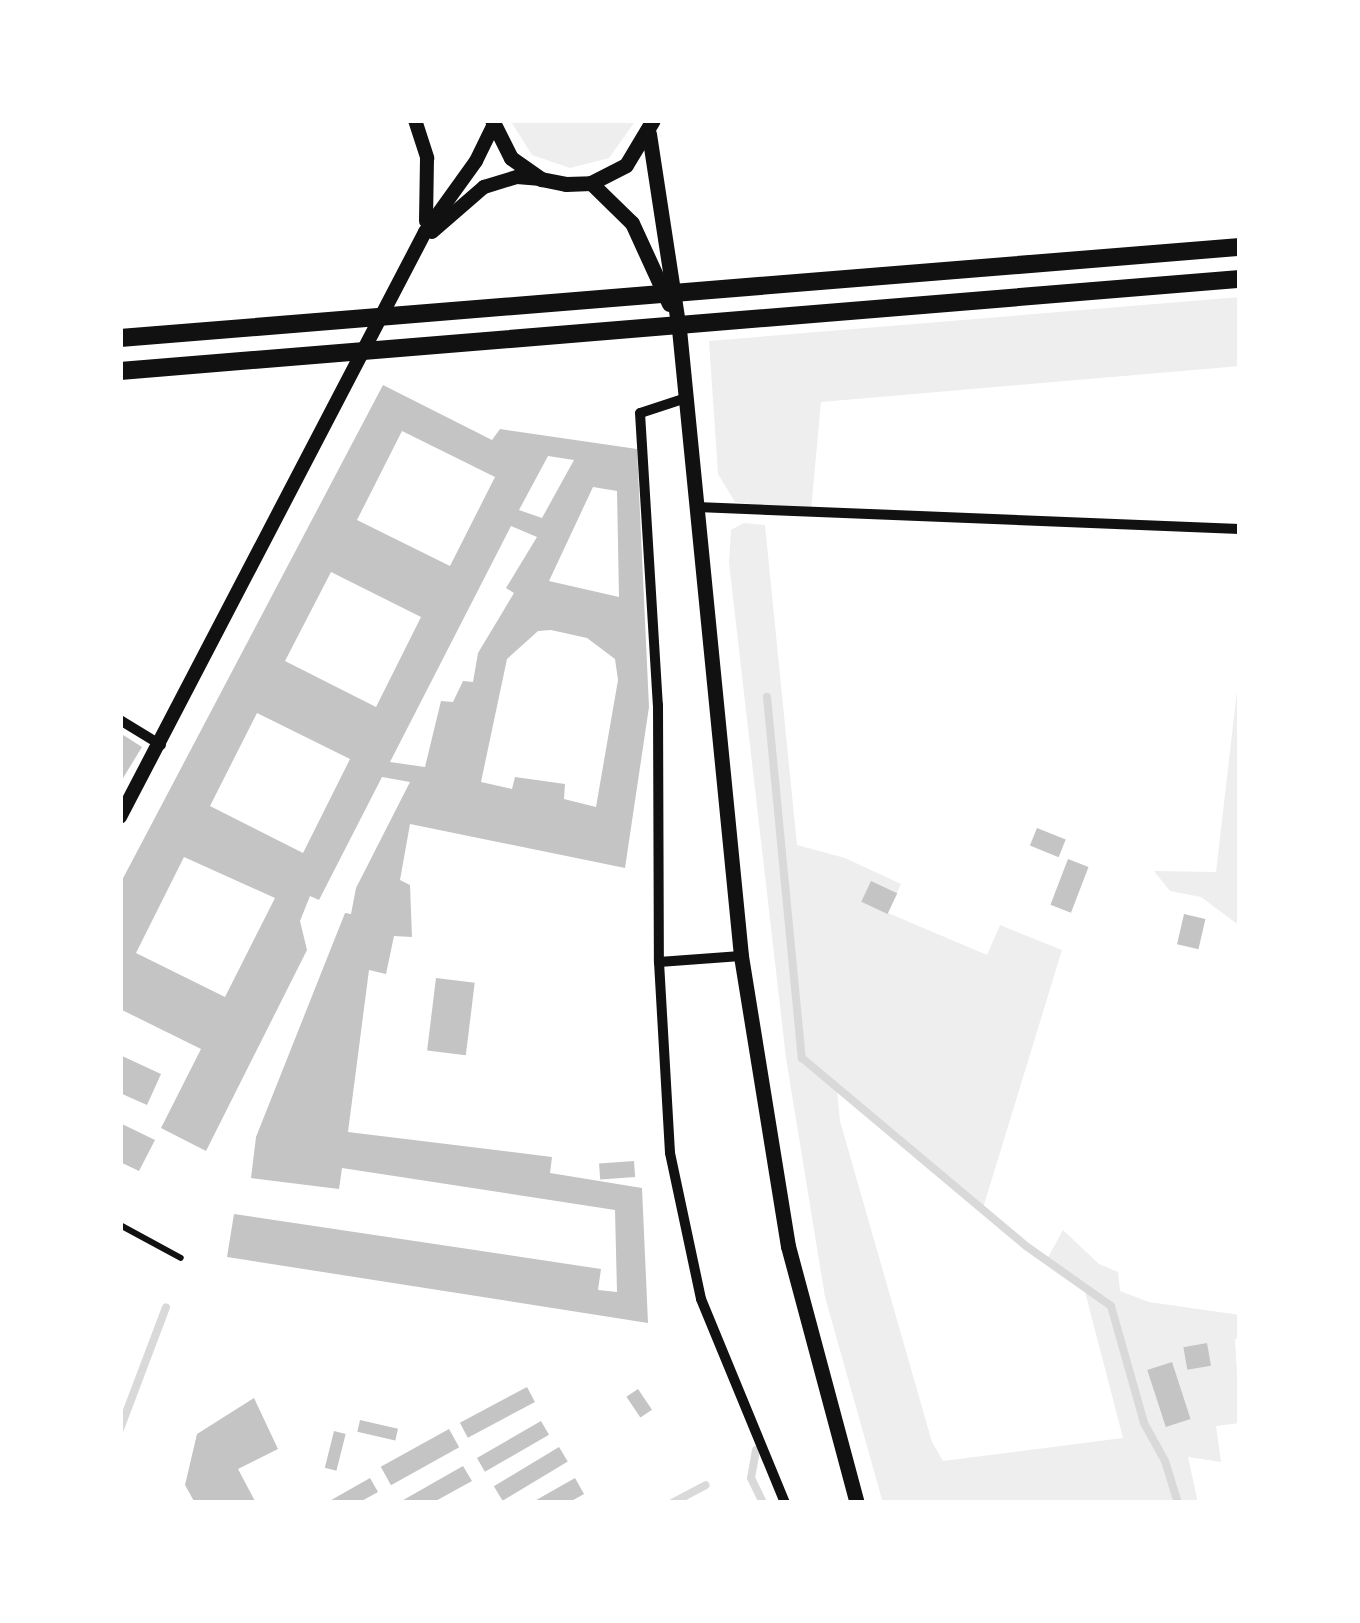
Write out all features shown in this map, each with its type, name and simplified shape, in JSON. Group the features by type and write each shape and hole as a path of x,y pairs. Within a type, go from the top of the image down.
{"highway":[{"path":"120,338 1240,247"},
{"path":"120,370 1240,279"}],"main road":[{"path":"493,123 511,158 541,179 591,183 626,165 651,127"},
{"path":"651,127 680,329 741,956 788,1246 857,1503"},
{"path":"591,183 632,224 680,329"}],"street":[{"path":"415,120 429,181 424,232"},
{"path":"120,817 424,232 476,161 493,123"},
{"path":"417,249 466,197 501,180 541,179"},
{"path":"686,398 640,413 658,705 659,962 670,1153 701,1299 785,1503"},
{"path":"697,507 1240,529"},
{"path":"120,720 161,745"},
{"path":"659,962 741,956"}],"lane":[{"path":"120,1226 181,1258"}],"shaded area":[{"path":"510,120 636,120 609,158 570,168 532,155"},
{"path":"1240,297 1240,366 821,402 811,511 735,502 718,474 709,341"},
{"path":"744,523 765,525 797,845 845,858 901,884 897,893 871,882 862,902 987,955 1000,925 1062,950 983,1208 837,1089 840,1121 932,1442 943,1461 1123,1438 1084,1288 1046,1261 1063,1230 1099,1264 1118,1272 1120,1291 1149,1302 1240,1315 1240,1338 1235,1339 1240,1423 1216,1426 1221,1462 1188,1457 1198,1503 883,1503 825,1297 786,1058 729,563 731,530"},
{"path":"1240,665 1240,926 1201,897 1170,891 1154,871 1216,872"}],"building":[{"path":"383,385 492,440 500,429 637,449 649,707 625,868 410,824 400,880 410,885 412,937 394,936 386,974 369,970 348,1132 552,1157 550,1173 642,1188 648,1323 227,1257 234,1214 601,1269 598,1290 617,1292 615,1210 342,1168 339,1189 251,1178 256,1137 345,913 351,914 356,888 410,782 382,777 319,900 310,896 300,921 307,950 206,1151 161,1128 201,1049 120,1009 120,884","holes":["402,431 495,477 450,566 357,520","548,456 574,460 542,518 519,510","593,487 617,491 619,597 549,581","511,526 537,537 506,588 514,593 478,653 473,682 463,681 453,702 441,701 425,767 390,762","331,572 421,617 376,707 285,661","551,630 587,638 615,659 618,680 596,807 564,799 565,784 515,777 512,789 481,782 507,659 538,631","257,713 350,759 303,853 210,806","184,857 275,898 225,997 136,953"]},
{"path":"120,733 142,747 120,783"},
{"path":"1037,828 1066,840 1059,857 1030,846"},
{"path":"1068,859 1089,867 1071,913 1050,905"},
{"path":"871,881 897,893 888,914 861,902"},
{"path":"1184,914 1205,919 1198,949 1177,944"},
{"path":"436,978 475,983 466,1055 427,1050"},
{"path":"120,1055 161,1074 147,1105 120,1093"},
{"path":"120,1123 155,1140 139,1171 120,1162"},
{"path":"634,1161 635,1177 600,1179 599,1163"},
{"path":"1207,1343 1211,1366 1187,1370 1183,1347"},
{"path":"1172,1362 1191,1419 1166,1427 1147,1370"},
{"path":"527,1387 535,1402 468,1438 460,1423"},
{"path":"638,1389 652,1410 640,1418 626,1397"},
{"path":"254,1398 278,1449 238,1469 256,1503 195,1503 185,1485 197,1434"},
{"path":"360,1420 398,1429 395,1440 357,1432"},
{"path":"541,1421 549,1435 485,1472 477,1458"},
{"path":"449,1429 459,1447 391,1485 381,1467"},
{"path":"334,1431 346,1434 336,1471 325,1468"},
{"path":"559,1447 568,1462 503,1501 494,1486"},
{"path":"463,1466 472,1481 432,1503 398,1503"},
{"path":"370,1478 378,1492 358,1503 326,1503"},
{"path":"575,1478 584,1494 568,1503 531,1503"}],"waterway":[{"path":"767,697 802,1058 1026,1246 1111,1306 1144,1423 1165,1461 1178,1503"},
{"path":"120,1429 166,1307"},
{"path":"756,1450 751,1478 763,1503"},
{"path":"672,1503 706,1485"}]}
